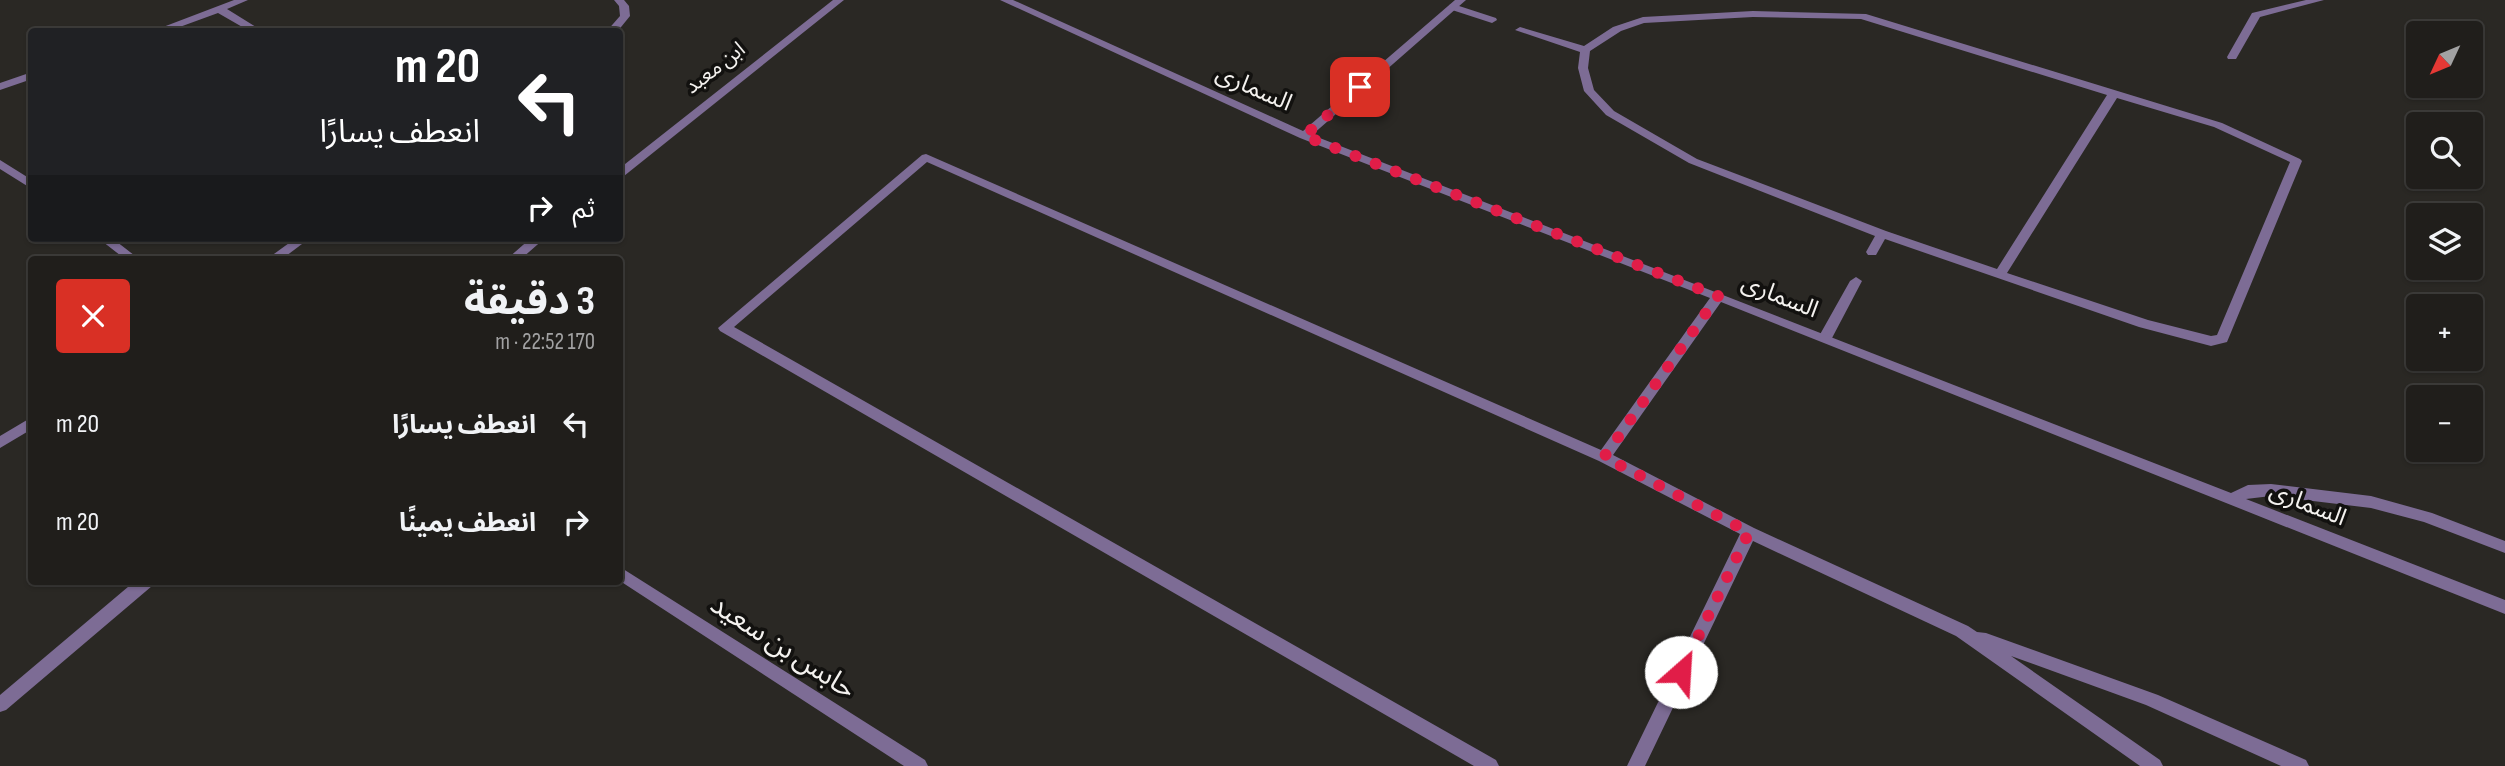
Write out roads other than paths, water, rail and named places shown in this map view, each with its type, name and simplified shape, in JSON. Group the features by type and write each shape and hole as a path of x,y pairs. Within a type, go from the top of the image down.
{"street":[{"path":"166,28 243,0"},
{"path":"614,28 625,16 624,6 619,0"},
{"name":"ابن معبد","path":"623,171 839,0"},
{"name":"السمارى","path":"1005,0 1304,136 1718,296 2505,607"},
{"path":"2232,57 2256,15 2319,0"},
{"path":"1304,136 1457,4 1492,20"},
{"path":"219,9 252,28"},
{"path":"1753,14 1862,16 2218,125 2296,161 2222,339 2211,341 2144,324 1882,234 1693,161 1610,113 1589,91 1583,68 1585,50 1617,29 1643,20 1753,14"},
{"path":"1520,30 1585,50"},
{"path":"0,87 28,76"},
{"path":"2000,274 2115,93"},
{"path":"1490,766 725,328 926,157 1604,457 1749,532 1962,631 2152,700 2300,766"},
{"path":"0,164 28,183"},
{"path":"1872,252 1882,234"},
{"path":"110,242 129,256"},
{"path":"277,256 298,242"},
{"path":"517,256 534,242"},
{"path":"1825,338 1856,281"},
{"path":"1604,457 1718,296"},
{"path":"0,443 28,425"},
{"path":"2232,499 2248,491 2271,489 2371,502 2427,517 2505,547"},
{"path":"1636,766 1749,532"},
{"name":"حابس بن سعيد","path":"623,575 919,766"},
{"path":"0,705 141,585"},
{"path":"1962,631 2154,766"}]}
